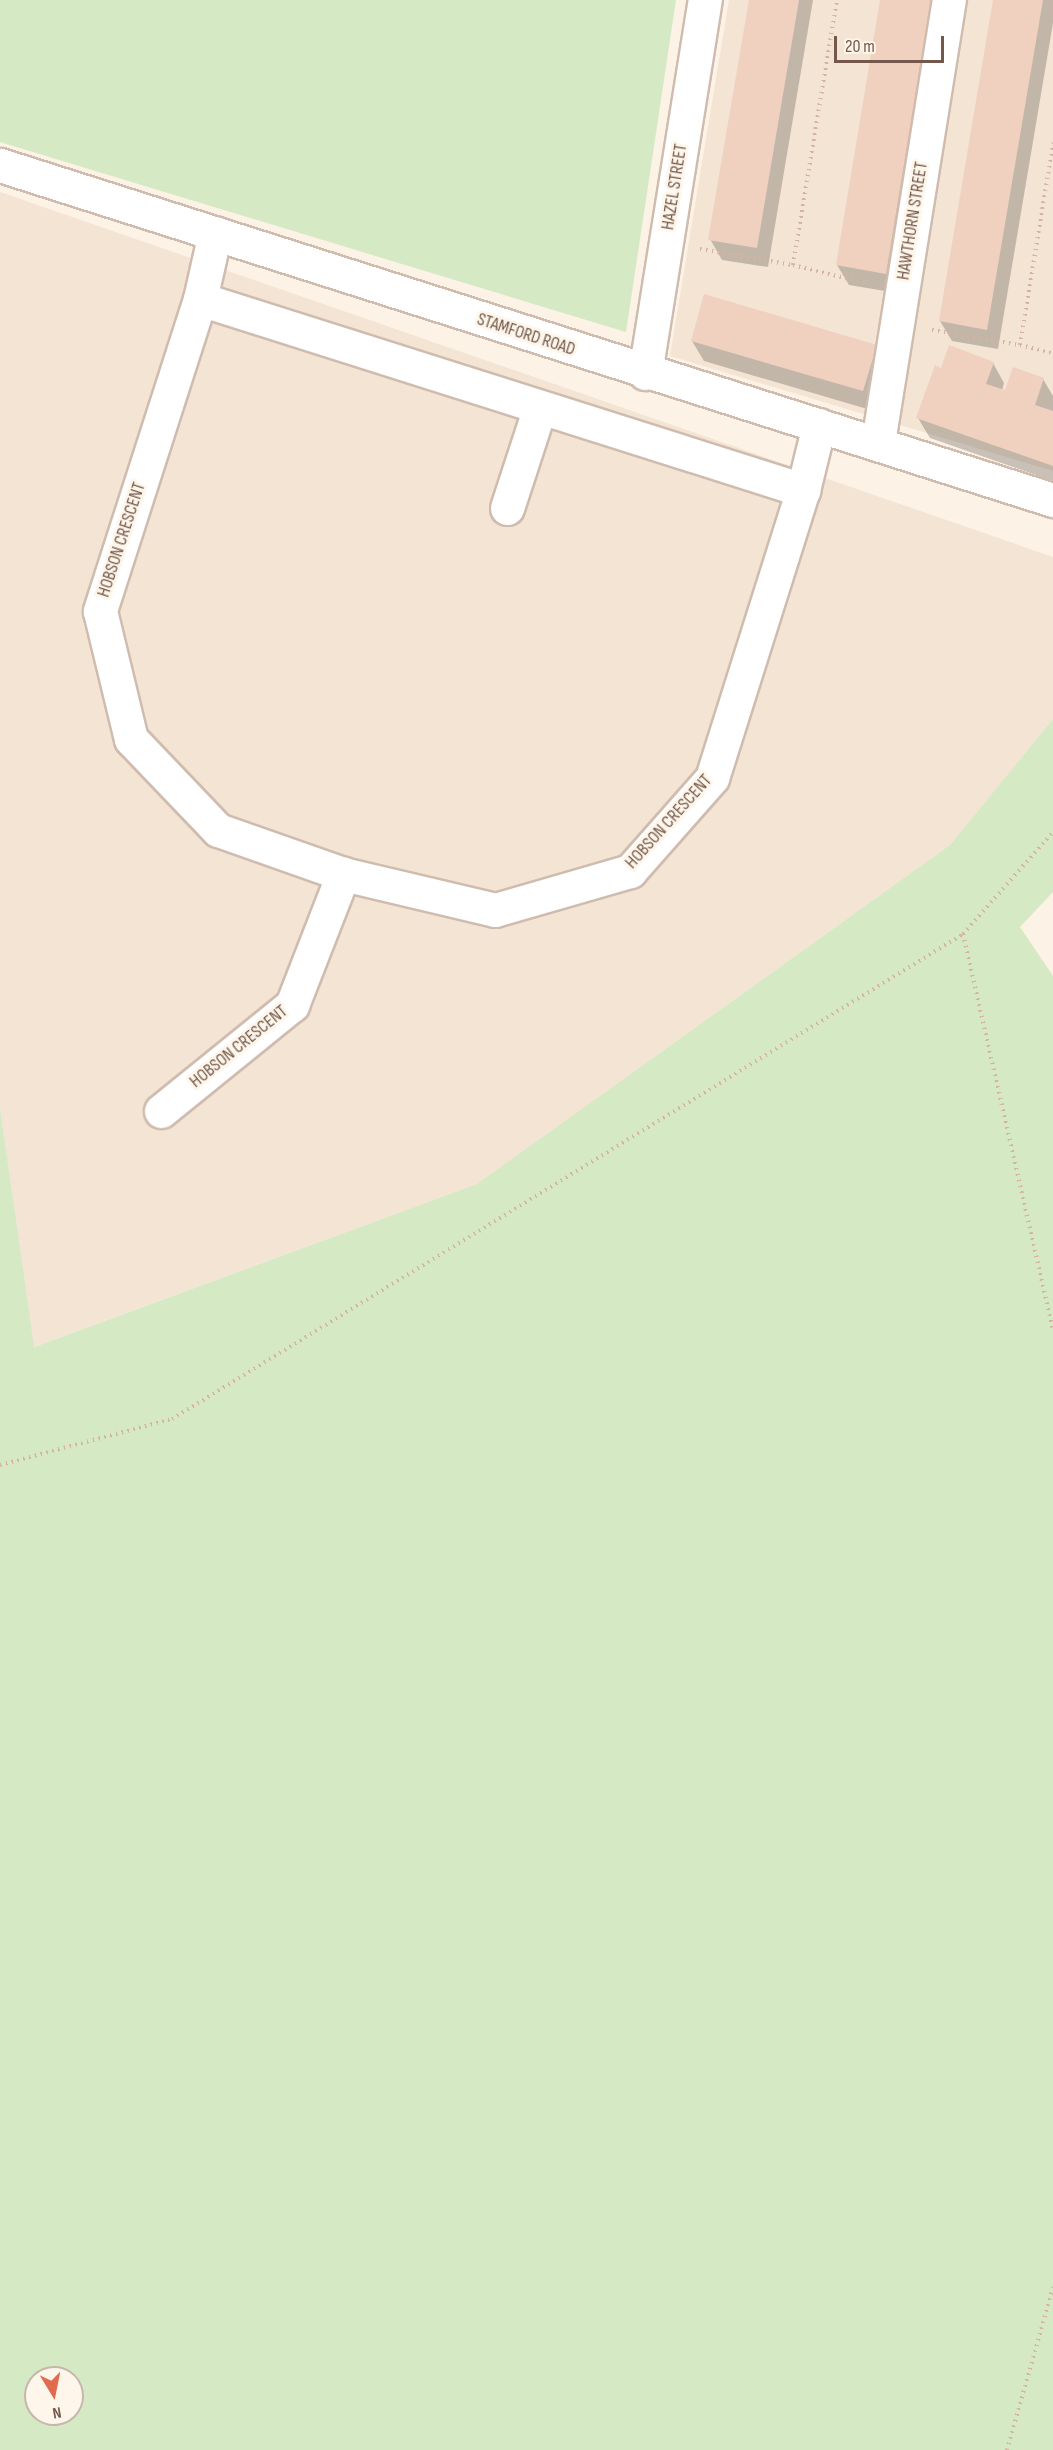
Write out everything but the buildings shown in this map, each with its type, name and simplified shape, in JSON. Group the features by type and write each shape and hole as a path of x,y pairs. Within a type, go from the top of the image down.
{"street":[{"name":"HAZEL STREET","path":"645,373 705,0"},
{"name":"HAWTHORN STREET","path":"878,442 949,0"},
{"name":"STAMFORD ROAD","path":"0,165 645,373 878,442 1053,500"},
{"name":"HOBSON CRESCENT","path":"215,233 200,299 100,611 131,739 218,830 344,874 495,910 630,871 712,778 803,490 819,425"},
{"path":"200,299 803,490"},
{"path":"507,508 540,407"},
{"name":"HOBSON CRESCENT","path":"161,1111 292,1005 344,874"}],"path":[{"path":"794,265 837,0"},
{"path":"1020,345 1053,143"},
{"path":"666,243 794,265 902,292"},
{"path":"897,325 1053,352"},
{"path":"0,1465 172,1419 963,934 1053,832"},
{"path":"963,934 1053,1331"},
{"path":"1007,2450 1053,2287"}],"shaded area":[{"path":"729,0 1053,0 1053,471 670,356"},
{"path":"0,192 1053,557 1053,719 950,845 477,1184 33,1347 0,1108"}],"green space":[{"path":"0,0 676,0 626,332 0,142"},
{"path":"1053,719 1053,892 1020,927 1053,976 1053,2450 0,2450 0,1108 34,1347 477,1184 950,845"}]}
